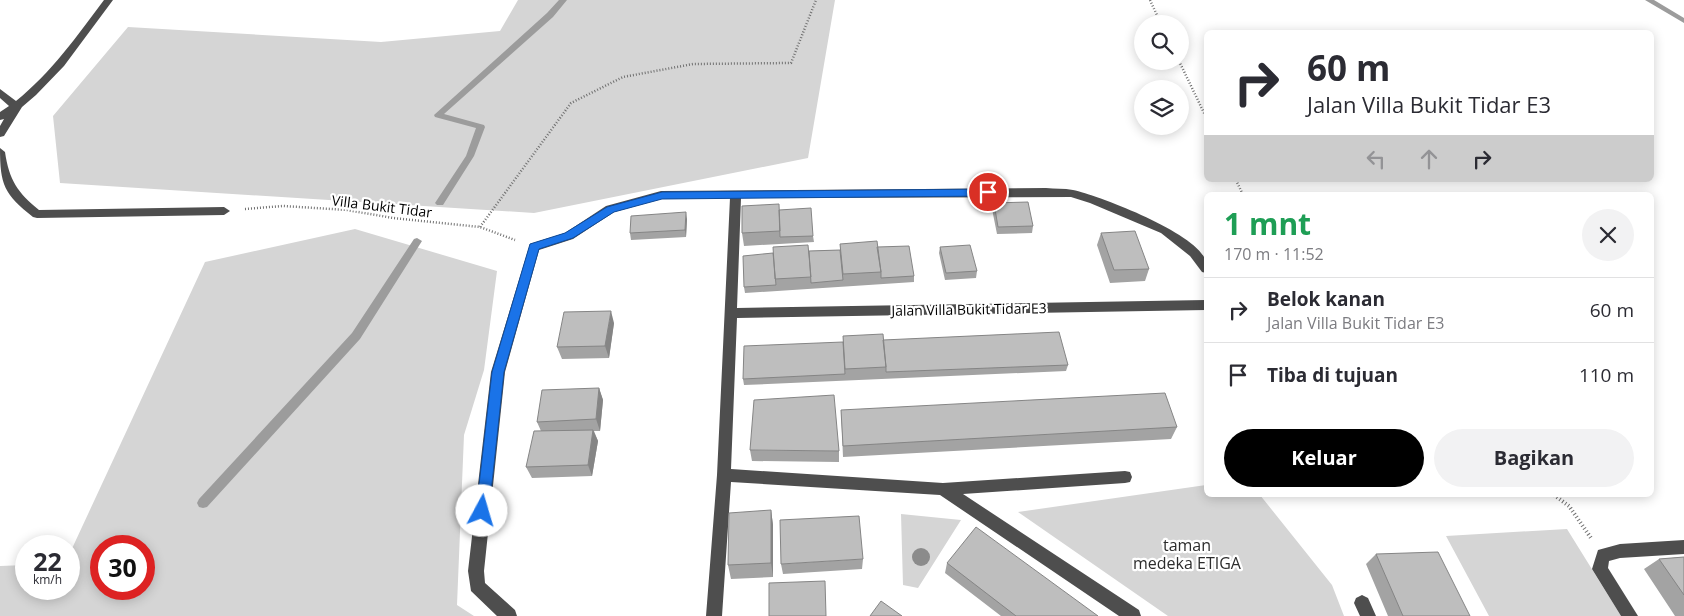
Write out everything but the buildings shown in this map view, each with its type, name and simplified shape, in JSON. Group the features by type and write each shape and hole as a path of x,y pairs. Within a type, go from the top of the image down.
{"street":[{"path":"0,134 17,108 54,72 109,0"},
{"path":"0,92 17,108"},
{"path":"0,117 17,108"},
{"path":"0,152 2,169 18,199 37,214 224,210"},
{"path":"509,616 477,586 476,570 498,372 534,247 569,236 610,209 662,195 1071,193 1094,200 1165,230 1194,253 1204,266"},
{"path":"714,616 724,475 736,194"},
{"name":"Jalan Villa Bukit Tidar E3","path":"731,313 1204,305"},
{"path":"724,475 943,489 1125,477"},
{"path":"943,489 1133,616"},
{"path":"1630,616 1600,569 1603,555 1620,551 1684,547"}],"path":[{"path":"480,227 571,103 623,77 632,75 693,64 792,63 816,0"},
{"path":"1150,0 1157,15"},
{"path":"1183,70 1204,113"},
{"name":"Villa Bukit Tidar","path":"224,210 283,206 348,210 393,218 480,227 534,247"},
{"path":"1557,497 1569,506 1603,555"}],"green space":[{"path":"518,0 835,0 808,158 534,213 60,183 53,116 128,27 381,42 500,31"},
{"path":"355,229 497,271 484,370 464,435 457,605 474,616 0,616 0,566 15,565 15,600 80,600 80,535 78,535 205,262"},
{"name":"taman medeka ETIGA","path":"1204,485 1204,497 1262,497 1332,585 1344,616 1168,616 1018,512"},
{"path":"901,514 961,520 918,588 903,585"},
{"path":"1567,529 1621,616 1489,616 1446,536"}],"waterway":[{"path":"440,203 470,156 481,127 438,115 550,15 563,0"},
{"path":"1649,0 1684,21"},
{"path":"203,503 356,336 417,241"}],"route":[{"path":"482,511 498,372 534,247 569,236 610,209 662,195 988,192"}]}
